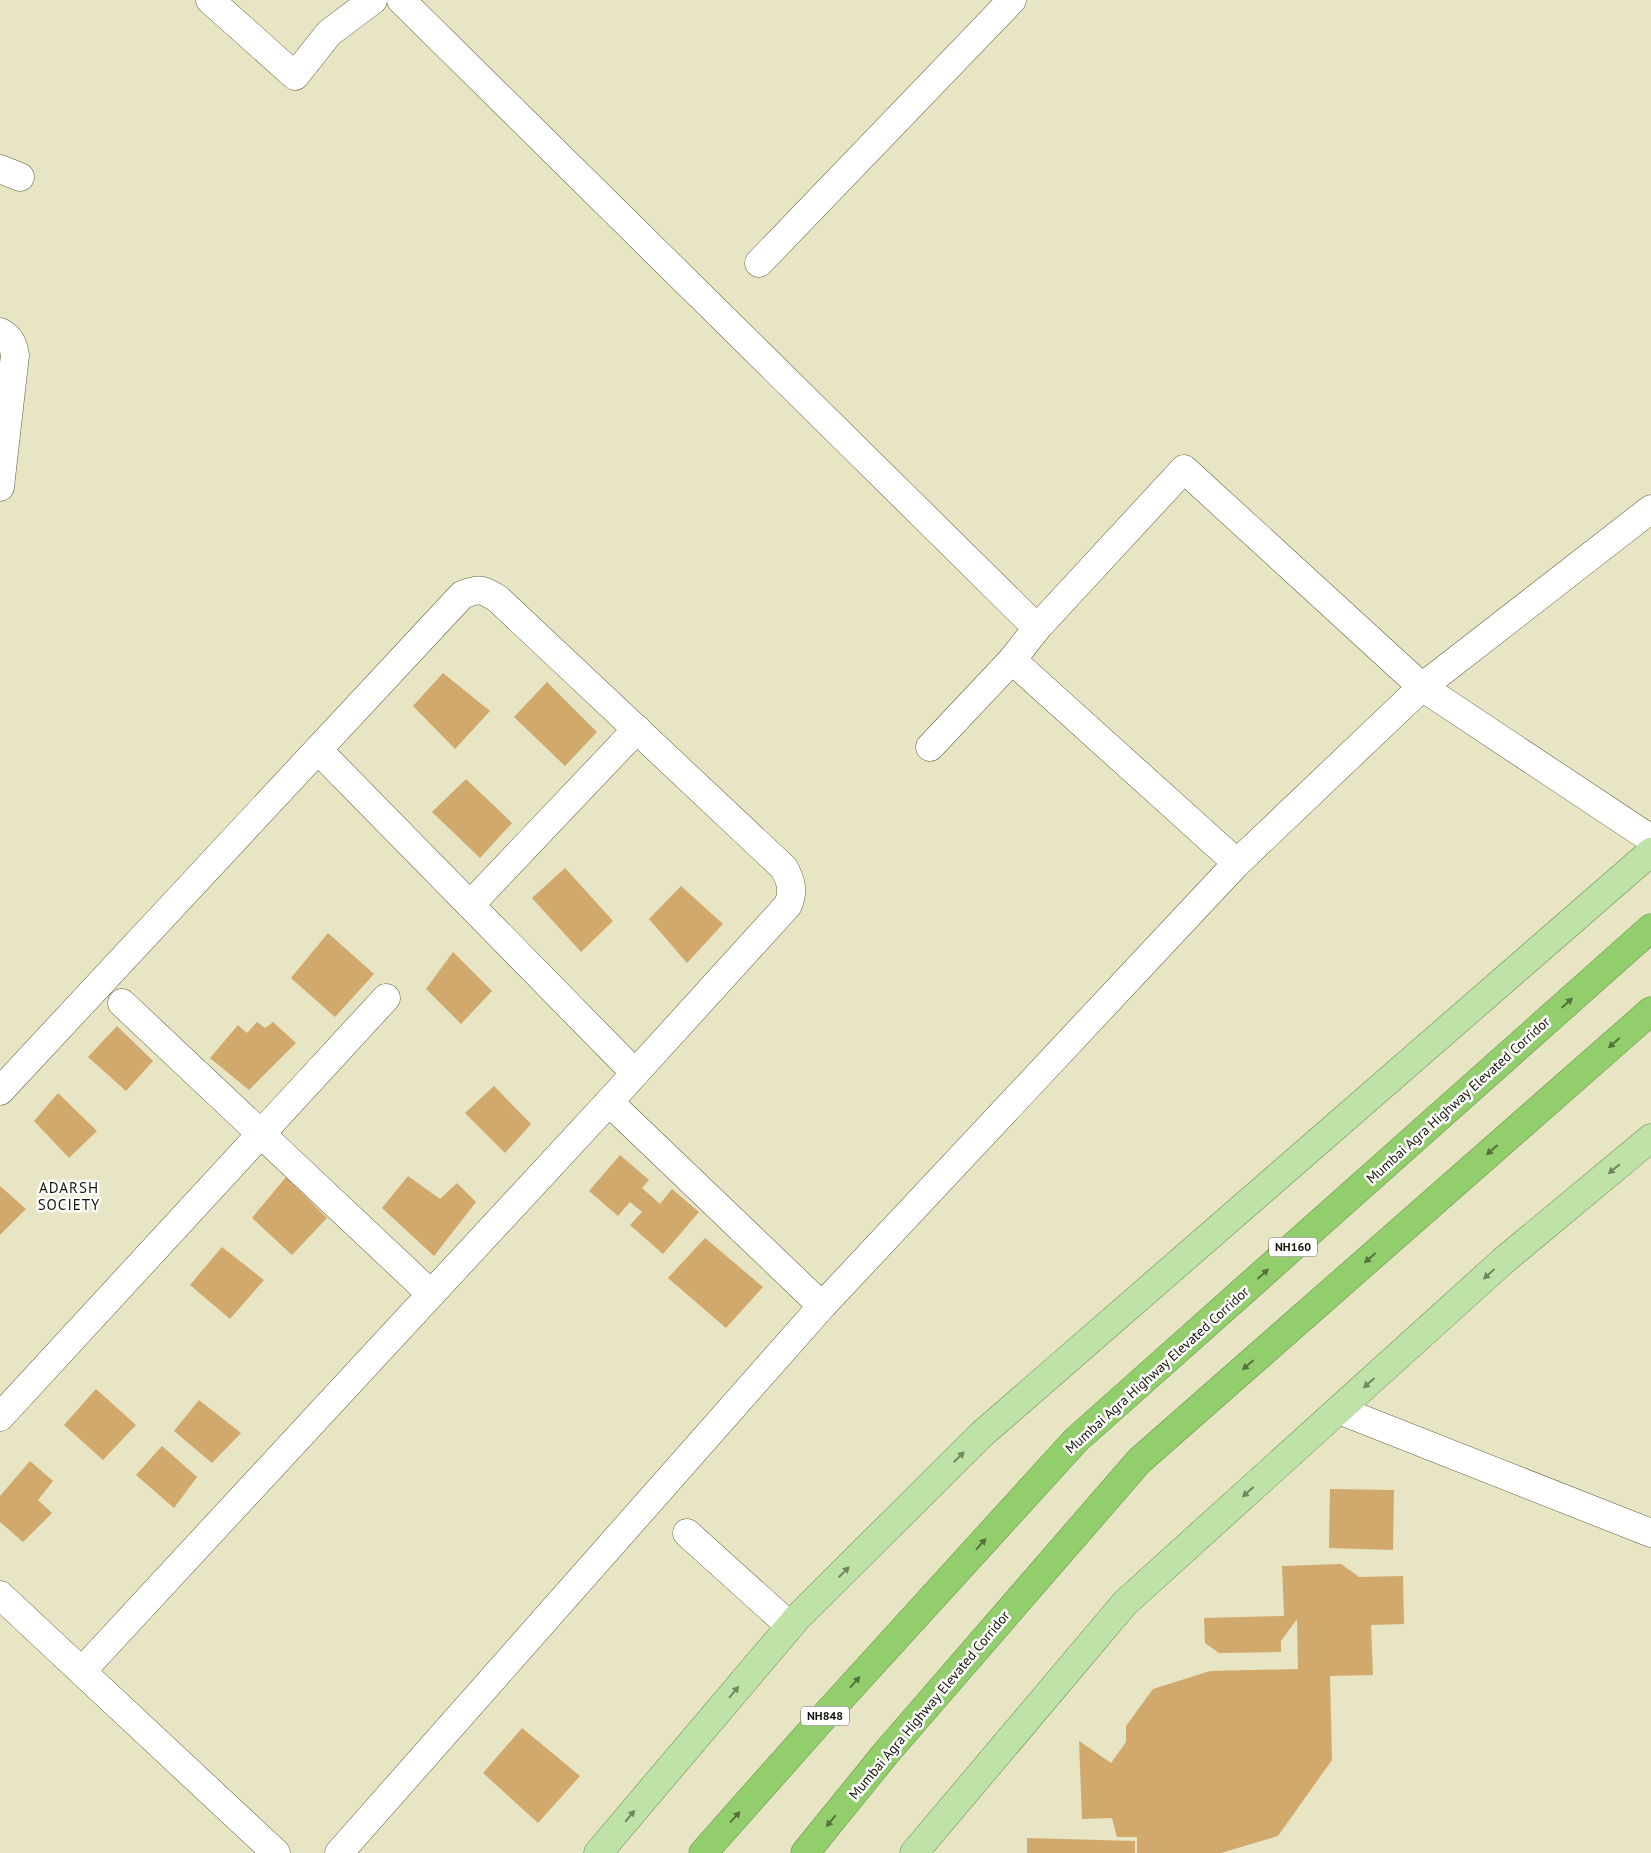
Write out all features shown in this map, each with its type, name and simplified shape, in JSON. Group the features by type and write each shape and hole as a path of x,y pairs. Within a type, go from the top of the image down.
{"highway":[{"name":"Mumbai Agra Highway Elevated Corridor","path":"703,1853 1076,1440 1651,928"},
{"name":"Mumbai Agra Highway Elevated Corridor","path":"805,1853 886,1752 1139,1461 1651,1011"}],"main road":[{"path":"598,1853 790,1626 982,1434 1651,852"},
{"path":"914,1853 1124,1603 1502,1261 1651,1138"}],"street":[{"path":"210,0 295,76 329,33 372,0"},
{"path":"401,0 1036,628"},
{"path":"759,263 1012,0"},
{"path":"0,332 9,338 13,344 15,355 0,487"},
{"path":"930,747 1012,660 1036,628 1184,469 1422,687 1651,839"},
{"path":"339,1853 822,1306 1238,863 1422,687 1651,509"},
{"path":"0,1091 462,595 475,590 487,591 498,599 784,868 790,878 792,895 788,905 609,1102 82,1671"},
{"path":"1012,660 1238,863"},
{"path":"470,905 637,729"},
{"path":"318,750 635,1073"},
{"path":"0,1417 386,998"},
{"path":"122,1003 431,1294"},
{"path":"609,1102 822,1306"},
{"path":"1339,1410 1651,1533"},
{"path":"687,1533 790,1626"},
{"path":"0,1595 276,1853"}],"building":[{"path":"443,673 490,711 455,749 413,706"},
{"path":"547,682 597,732 565,766 514,717"},
{"path":"466,779 512,823 480,858 432,812"},
{"path":"565,868 613,921 581,952 532,898"},
{"path":"681,886 723,924 687,963 649,919"},
{"path":"328,933 374,974 335,1017 291,978"},
{"path":"453,952 492,991 461,1024 426,989"},
{"path":"257,1022 265,1028 273,1022 296,1043 249,1090 210,1058 238,1025 247,1033"},
{"path":"117,1026 153,1061 126,1091 88,1057"},
{"path":"494,1086 531,1124 505,1153 465,1113"},
{"path":"58,1093 97,1131 69,1158 34,1121"},
{"path":"620,1155 649,1180 642,1188 660,1204 672,1189 699,1212 663,1254 630,1225 642,1212 630,1202 618,1216 589,1191"},
{"path":"408,1176 440,1199 457,1183 476,1202 434,1256 382,1208"},
{"path":"286,1177 327,1218 292,1255 252,1218"},
{"path":"0,1186 26,1209 0,1235"},
{"path":"705,1238 763,1287 726,1328 668,1278"},
{"path":"222,1247 264,1280 230,1319 190,1285"},
{"path":"96,1389 136,1425 103,1460 64,1425"},
{"path":"199,1400 241,1433 212,1463 174,1431"},
{"path":"162,1446 197,1477 174,1508 136,1475"},
{"path":"30,1461 53,1481 38,1500 52,1513 23,1542 0,1522 0,1496"},
{"path":"1330,1489 1394,1490 1393,1550 1329,1548"},
{"path":"1341,1564 1359,1577 1403,1576 1404,1624 1371,1625 1373,1675 1330,1676 1332,1760 1278,1836 1221,1853 1137,1853 1137,1837 1117,1837 1112,1818 1082,1819 1079,1741 1111,1763 1126,1742 1126,1726 1153,1689 1210,1671 1298,1669 1297,1619 1281,1641 1281,1652 1219,1653 1205,1643 1204,1618 1284,1616 1282,1566"},
{"path":"522,1728 580,1776 538,1823 483,1773"},
{"path":"1027,1838 1135,1841 1135,1853 1027,1853"}],"district":[{"name":"ADARSH SOCIETY","path":"69,1196"}]}
